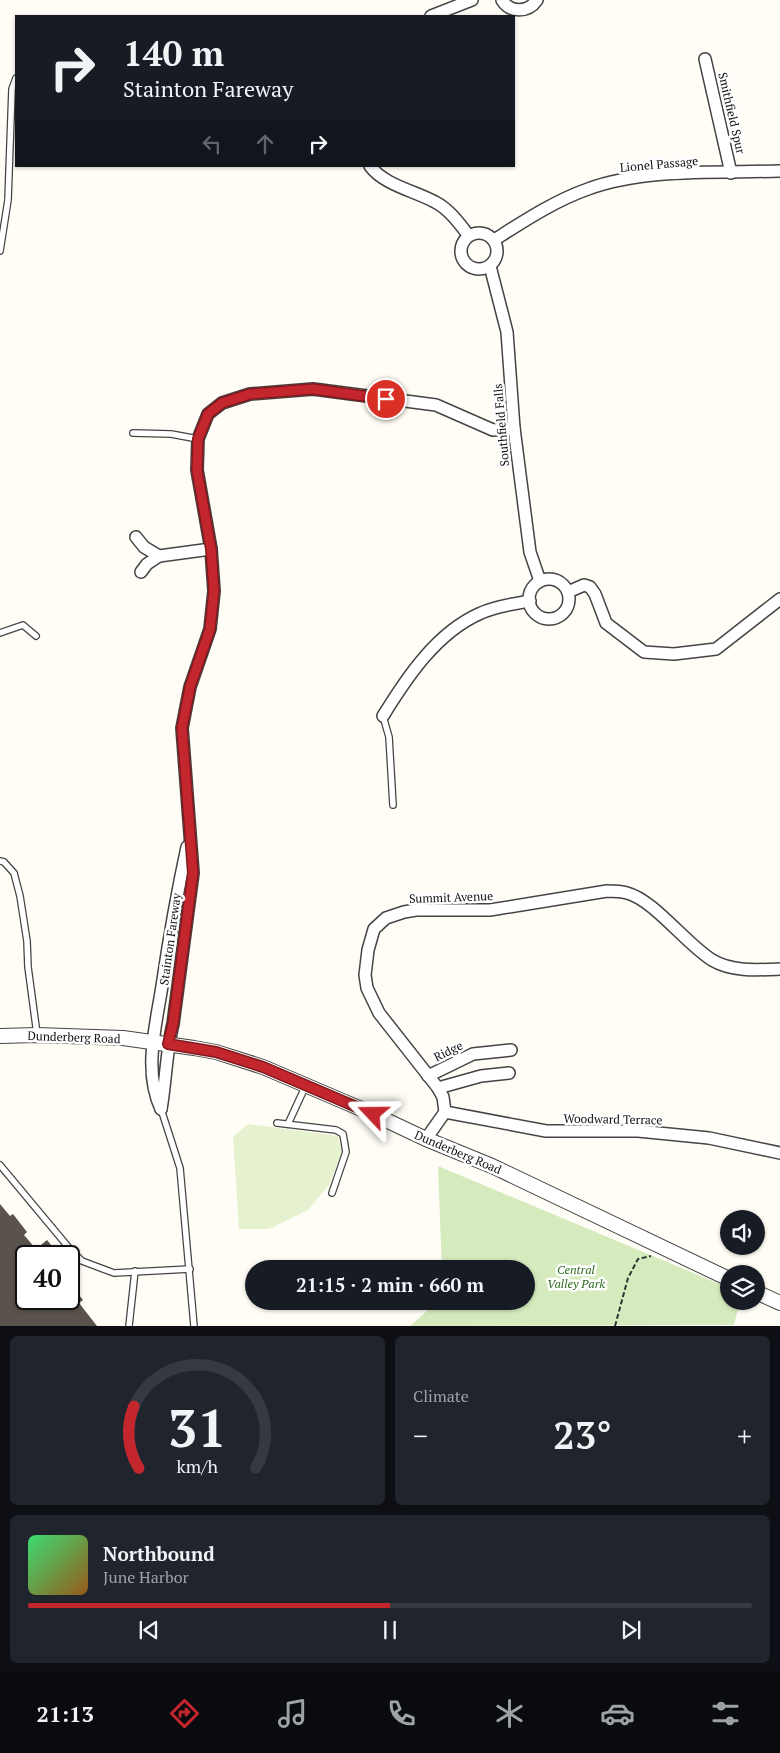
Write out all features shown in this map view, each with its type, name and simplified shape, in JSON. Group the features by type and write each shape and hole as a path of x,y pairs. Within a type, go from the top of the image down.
{"street":[{"path":"434,15 472,0"},
{"path":"502,0 510,8 516,10 529,8 537,0"},
{"name":"Smithfield Spur","path":"705,59 732,173"},
{"path":"371,167 373,171 398,186 437,202 454,217 469,236"},
{"name":"Lionel Passage","path":"494,240 540,211 588,188 624,179 671,174 780,172"},
{"path":"482,232 494,240 498,246 498,254 490,266 476,269 464,261 461,247 469,236 482,232"},
{"name":"Southfield Falls","path":"490,266 507,332 514,428 530,552 540,581"},
{"name":"Stainton Fareway","path":"161,1109 168,1044 173,1024 193,873 182,728 190,687 210,629 214,591 211,549 197,470 198,439 208,414 222,403 250,394 313,389 436,405 493,430 514,428"},
{"path":"136,537 144,547 159,556"},
{"path":"141,572 147,564 159,556 211,549"},
{"path":"548,579 556,581 563,585 568,592 567,608 555,618 546,619 538,616 532,610 530,601 532,590 540,581 548,579"},
{"path":"568,592 584,585 590,587 595,594 606,623 644,652 674,654 716,649 780,599"},
{"path":"383,716 425,656 454,629 482,612 530,601"},
{"name":"Stainton Fareway","path":"161,1109 154,1096 152,1073 153,1042 175,898 190,838"},
{"name":"Summit Avenue","path":"445,1112 443,1097 438,1088 379,1013 367,988 365,975 368,950 374,929 386,918 416,910 490,910 617,891 636,896 645,902 713,960 733,968 780,969"},
{"path":"175,898 190,901"},
{"path":"165,965 180,968"},
{"name":"Dunderberg Road","path":"0,1036 37,1035 122,1038 216,1052 263,1067 373,1114 426,1140 492,1166 720,1275"},
{"name":"Ridge","path":"428,1076 473,1054 511,1050"},
{"path":"438,1088 481,1076 509,1072"},
{"path":"426,1140 445,1112"},
{"name":"Woodward Terrace","path":"445,1112 546,1131 646,1131 709,1138 780,1153"},
{"path":"765,1296 780,1303"}],"lane":[{"path":"0,251 8,200 12,90 15,81"},
{"path":"133,433 170,434 198,439"},
{"path":"0,633 23,625 36,636"},
{"path":"383,716 389,738 393,805"},
{"path":"0,860 14,873 20,896 37,1035"},
{"path":"288,1124 306,1085"},
{"path":"161,1109 180,1168 182,1210 190,1269 194,1326"},
{"path":"277,1123 336,1130 343,1134 346,1152 332,1193"},
{"path":"0,1165 82,1262 114,1272 190,1269"},
{"path":"129,1326 134,1271"}],"path":[{"path":"614,1326 628,1278 638,1259 647,1256 654,1257"}],"green space":[{"path":"248,1124 338,1136 342,1152 329,1185 308,1210 269,1229 239,1229 233,1137"},
{"name":"Central Valley Park","path":"438,1166 720,1284 720,1310 738,1310 734,1325 410,1326 428,1310 535,1310 535,1260 442,1260"}],"building":[{"path":"0,1204 10,1216 13,1214 27,1232 24,1235 33,1245 15,1245 15,1310 80,1310 80,1304 97,1326 0,1326"},
{"path":"47,1240 51,1245 41,1245"}],"route":[{"path":"373,1114 263,1067 216,1052 168,1044 173,1024 193,873 182,728 190,687 210,629 214,591 211,549 197,470 198,439 208,414 222,403 250,394 313,389 386,399"}]}
